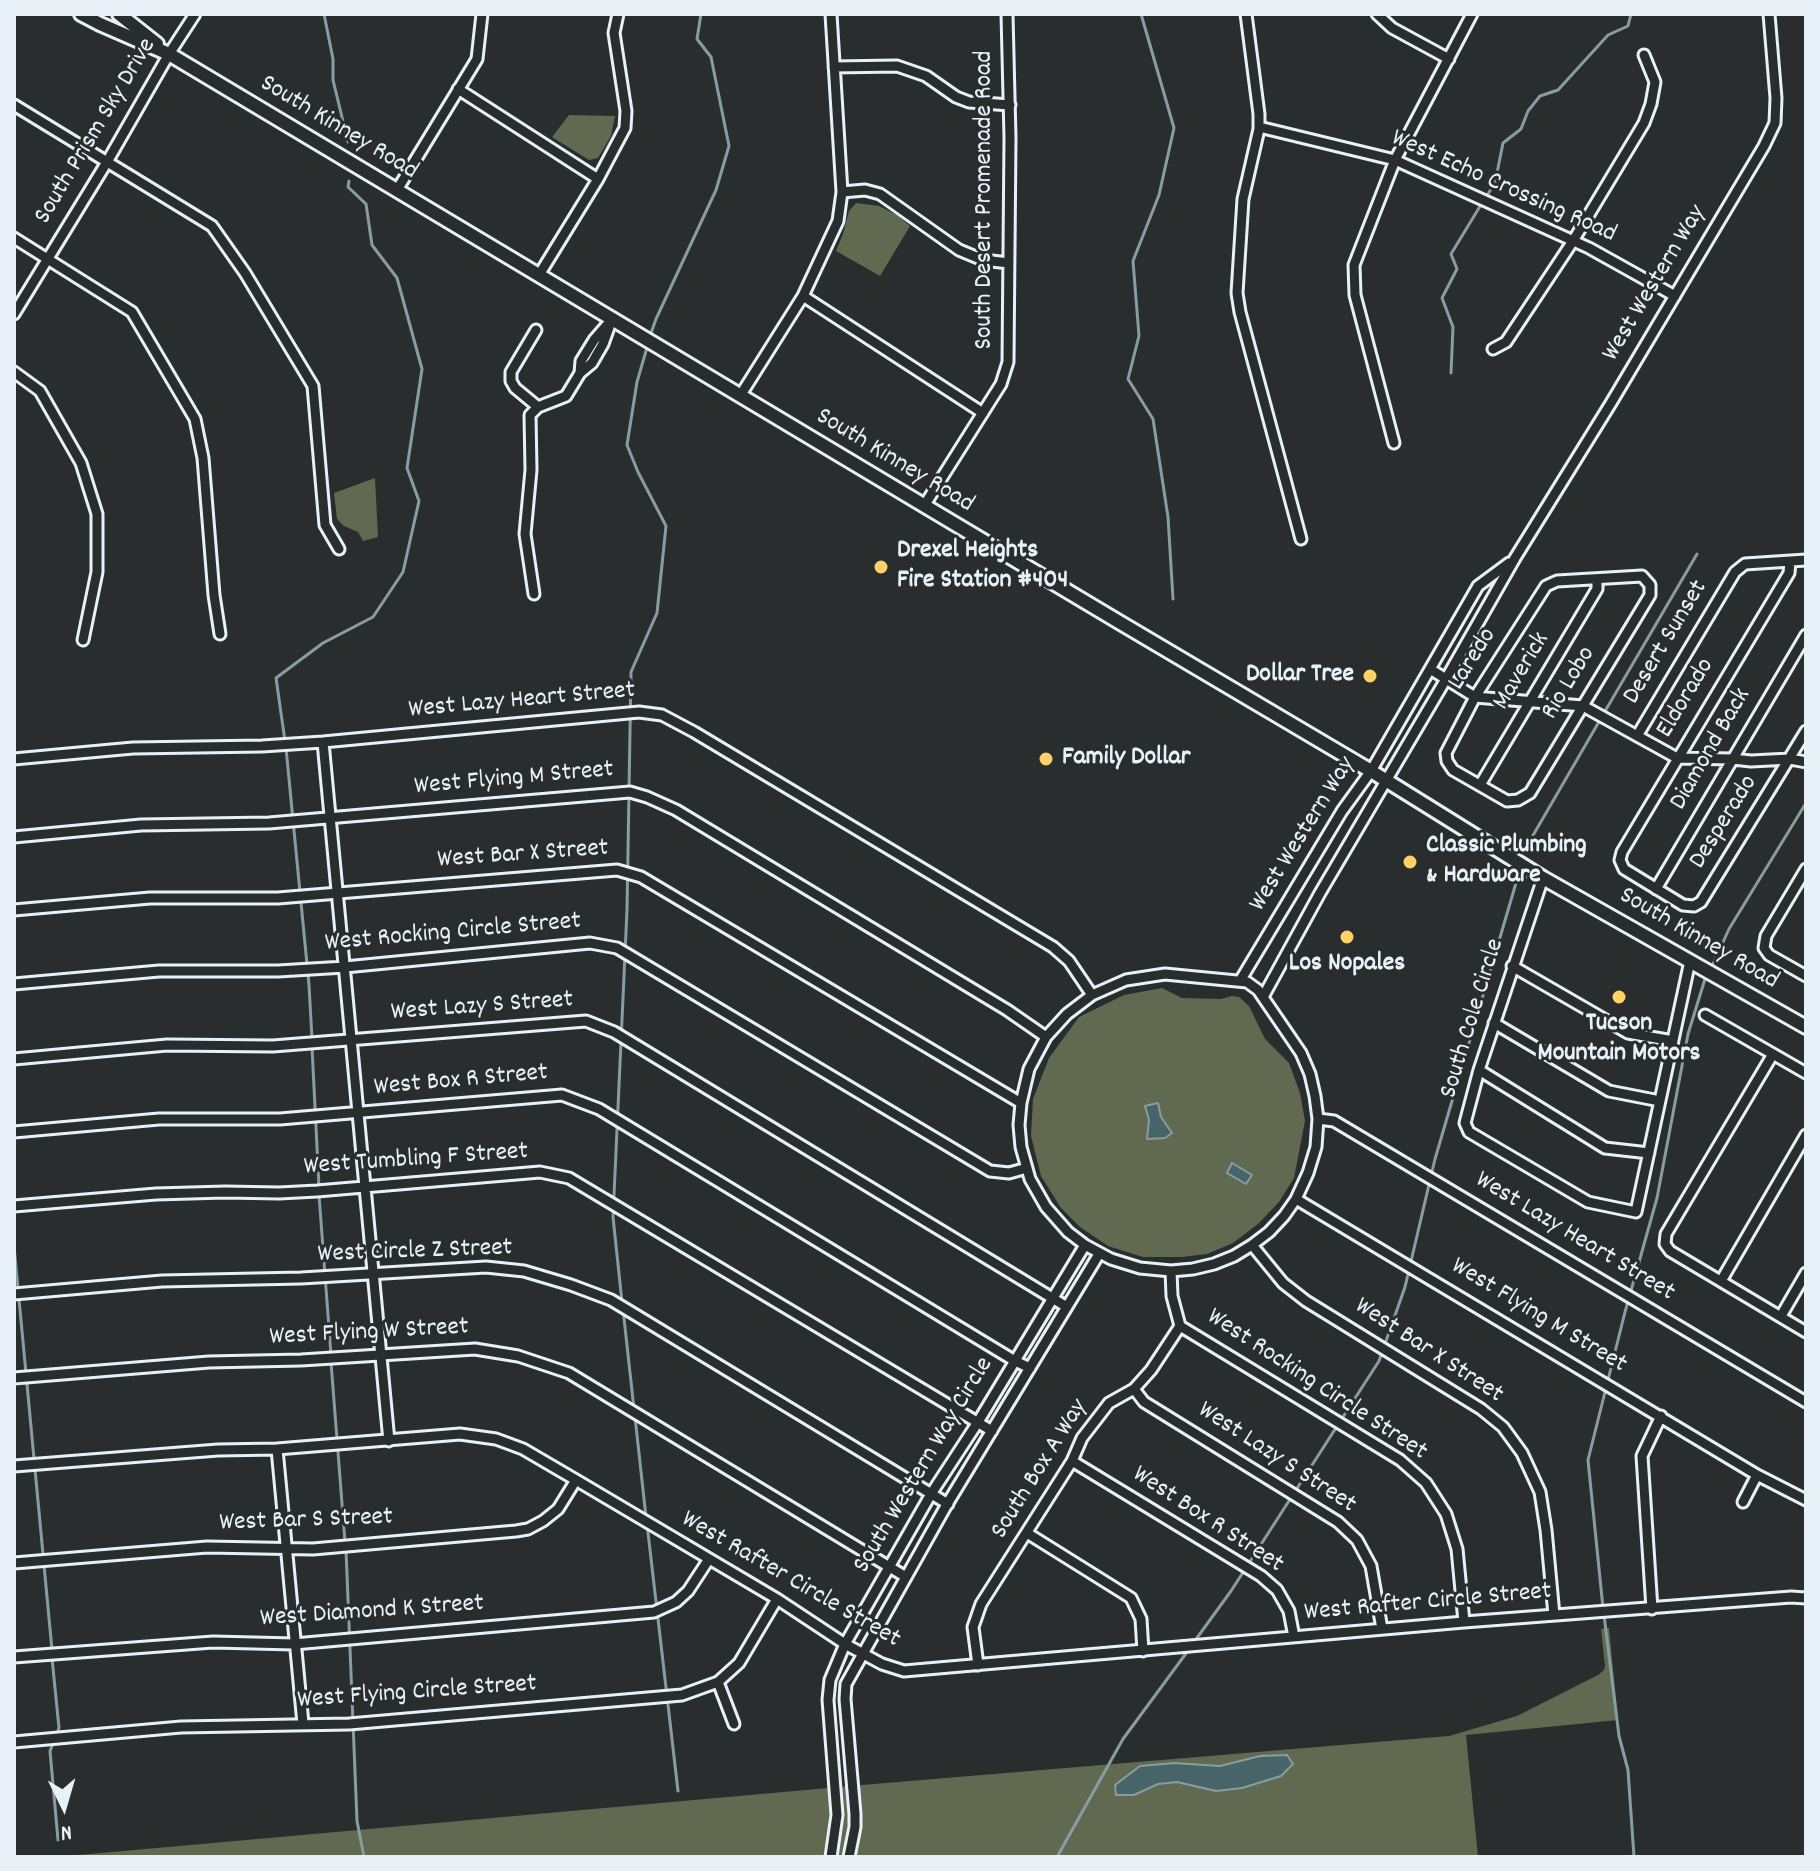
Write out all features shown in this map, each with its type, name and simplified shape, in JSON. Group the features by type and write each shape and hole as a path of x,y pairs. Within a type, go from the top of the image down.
{"main road":[{"name":"South Kinney Road","path":"81,14 169,54 1371,771 1543,878 1806,1027"},
{"name":"South Kinney Road","path":"119,14 169,54"}],"street":[{"name":"South Prism Sky Drive","path":"14,314 195,14"},
{"path":"397,190 477,59 482,14"},
{"path":"539,275 598,179 625,128 626,111 614,33 618,14"},
{"path":"740,396 803,296 838,221 842,192 831,14"},
{"name":"South Desert Promenade Road","path":"924,506 1001,384 1008,362 1010,105 1007,14"},
{"path":"1246,14 1259,127 1243,199 1237,293 1301,539"},
{"path":"1377,14 1392,28 1449,59"},
{"path":"1394,443 1355,295 1358,251 1395,160 1472,14"},
{"name":"West Western Way","path":"1263,997 1515,558 1764,146 1775,123 1776,98 1769,14"},
{"path":"1493,349 1506,342 1573,241 1644,123 1655,82 1644,55"},
{"path":"834,67 897,66 926,76 956,97 969,102 1010,105"},
{"path":"458,89 598,179"},
{"path":"14,105 212,226 253,285 313,386 325,525 339,549"},
{"name":"West Echo Crossing Road","path":"1259,127 1395,160 1573,241 1675,296"},
{"path":"842,192 865,190 880,194 959,250 983,260 1009,263"},
{"path":"14,238 132,312 195,419 203,458 220,634"},
{"path":"803,296 983,413"},
{"path":"534,594 525,534 531,470 530,415 538,407 566,396 580,373 581,361 612,319"},
{"path":"536,330 511,372 511,381 538,407"},
{"path":"14,372 40,391 81,463 97,514 97,572 83,640"},
{"name":"West Western Way","path":"1240,981 1342,811 1371,771 1478,586 1515,558"},
{"path":"1790,562 1806,560"},
{"name":"Desert Sunset","path":"1637,736 1735,572 1745,564 1790,562"},
{"name":"Eldorado","path":"1656,889 1624,869 1620,860 1622,852 1789,573 1790,562"},
{"name":"Rio Lobo","path":"1480,785 1507,801 1518,800 1530,793 1650,595 1650,585 1642,576 1597,579"},
{"name":"Laredo","path":"1480,785 1453,770 1446,753 1475,697 1546,586 1557,581 1597,579"},
{"name":"Maverick","path":"1480,785 1597,589 1597,579"},
{"name":"Diamond Back","path":"1656,889 1806,635"},
{"path":"1430,669 1475,697 1583,706 1677,758 1790,759 1806,762"},
{"name":"West Lazy Heart Street","path":"14,759 133,748 323,742 639,712 662,715 1053,947 1069,961 1092,995"},
{"name":"Desperado","path":"1656,889 1683,905 1694,906 1701,902 1806,731"},
{"path":"323,742 389,1441"},
{"name":"West Flying M Street","path":"14,837 141,825 269,823 630,792 676,810 1007,1010 1046,1037"},
{"path":"1806,869 1766,936 1764,948 1769,955 1802,974 1806,960"},
{"name":"West Bar X Street","path":"14,910 150,898 278,898 617,870 641,877 1021,1103"},
{"name":"South Cole Circle","path":"1543,878 1512,966 1465,1123 1469,1132 1588,1202 1636,1212 1649,1153"},
{"name":"West Rocking Circle Street","path":"14,984 159,971 278,971 345,967 590,943 617,948 990,1171 1009,1173 1027,1168"},
{"path":"1479,1070 1605,1148 1649,1153 1690,961"},
{"path":"1512,966 1628,1033 1673,1041"},
{"path":"1165,974 1240,981 1258,990 1301,1053 1310,1074 1318,1119 1316,1147 1296,1199 1269,1232 1234,1256 1214,1264 1171,1271 1134,1267 1099,1254 1068,1232 1053,1216 1035,1188 1027,1168 1019,1125 1029,1069 1046,1037 1067,1014 1092,995 1126,980 1165,974"},
{"path":"1705,1015 1806,1073"},
{"name":"West Lazy S Street","path":"14,1059 167,1045 273,1046 586,1021 614,1032 1067,1307"},
{"path":"1494,1023 1609,1091 1660,1101"},
{"path":"1773,1054 1666,1234 1665,1244 1670,1251 1806,1332"},
{"name":"West Box R Street","path":"14,1132 159,1119 280,1119 562,1095 599,1109 1030,1368"},
{"name":"West Lazy Heart Street","path":"1318,1119 1334,1121 1806,1402"},
{"path":"1721,1281 1806,1135"},
{"name":"West Tumbling F Street","path":"14,1206 156,1194 279,1193 365,1188 540,1172 569,1178 992,1431"},
{"name":"West Flying M Street","path":"1296,1199 1757,1475 1806,1500"},
{"name":"South Western Way Circle","path":"1085,1245 931,1494 845,1644 830,1680 828,1700 837,1815 831,1854 849,1856 855,1827 846,1684 948,1504 1099,1254"},
{"name":"West Bar X Street","path":"1252,1245 1283,1283 1306,1301 1481,1409 1503,1427 1522,1453 1540,1492 1554,1615"},
{"name":"West Circle Z Street","path":"14,1294 162,1281 301,1278 486,1267 524,1271 611,1300 948,1504"},
{"path":"1171,1271 1172,1296 1180,1326"},
{"path":"1781,1316 1806,1273"},
{"name":"West Rocking Circle Street","path":"1180,1326 1400,1460 1426,1483 1446,1514 1457,1549 1464,1622"},
{"name":"South Box A Way","path":"978,1665 973,1627 981,1604 1072,1461 1082,1438 1109,1403 1134,1389 1151,1370 1180,1326"},
{"name":"West Flying W Street","path":"14,1378 209,1362 301,1360 475,1349 518,1356 569,1373 906,1577"},
{"name":"West Lazy S Street","path":"1134,1389 1144,1402 1338,1522 1357,1540 1371,1566 1382,1629"},
{"path":"1652,1609 1642,1456 1661,1416"},
{"name":"West Rafter Circle Street","path":"14,1466 460,1434 496,1439 523,1449 576,1480 777,1599 845,1644 882,1664 904,1671 1464,1622 1806,1598"},
{"path":"277,1449 303,1724"},
{"name":"West Box R Street","path":"1072,1461 1261,1576 1277,1590 1289,1611 1294,1637"},
{"path":"1743,1502 1757,1475"},
{"name":"West Bar S Street","path":"14,1563 207,1547 313,1549 528,1529 558,1509 576,1480"},
{"path":"1027,1533 1131,1598 1141,1619 1143,1651"},
{"name":"West Diamond K Street","path":"14,1657 213,1642 294,1644 654,1612 676,1602 688,1591 709,1559"},
{"name":"West Flying Circle Street","path":"14,1742 181,1727 349,1724 682,1695 718,1682 739,1663 777,1599"},
{"path":"718,1682 734,1724"},
{"path":"833,1766 852,1764"}],"green space":[{"path":"569,115 615,116 611,136 598,158 589,160 552,137"},
{"path":"856,203 879,206 910,226 880,276 836,251 849,211"},
{"path":"375,478 378,537 363,541 358,532 337,519 334,493"},
{"path":"1162,988 1182,998 1239,997 1249,1006 1265,1039 1289,1063 1300,1093 1305,1121 1294,1178 1279,1202 1258,1224 1233,1243 1207,1254 1143,1257 1108,1246 1080,1227 1061,1208 1041,1176 1031,1136 1033,1099 1049,1058 1079,1017 1124,995"},
{"path":"1609,1628 1618,1720 1466,1735 1478,1857 56,1857 1449,1736 1517,1716 1598,1675 1605,1666 1601,1629"}],"water":[{"path":"1158,1103 1161,1117 1172,1133 1165,1138 1147,1139 1149,1120 1145,1106"},
{"path":"1232,1163 1252,1175 1246,1184 1227,1173"},
{"path":"1287,1755 1293,1764 1281,1776 1242,1788 1216,1791 1177,1782 1158,1784 1134,1795 1116,1795 1115,1785 1140,1766 1174,1763 1220,1766 1260,1756"}],"waterway":[{"path":"324,14 333,59 333,80 348,142"},
{"path":"650,336 716,190 729,146 711,57 697,39 701,14"},
{"path":"1141,14 1174,128 1159,195 1133,261 1139,336 1128,379 1153,419 1168,517 1173,599"},
{"path":"1486,197 1495,183 1503,143 1521,129 1528,111 1540,96 1558,90 1608,35 1628,26 1631,14"},
{"path":"285,741 276,678 323,643 373,617 403,572 419,501 407,468 422,369 397,278 372,245 366,204 348,187 349,181"},
{"path":"1451,373 1453,327 1442,298 1457,269 1451,254 1482,203"},
{"path":"622,1302 613,1217 627,910 631,672 657,613 666,526 627,445 637,382 648,344"},
{"path":"1604,713 1697,554"},
{"path":"1528,844 1600,720"},
{"path":"286,748 312,1039"},
{"path":"1713,964 1729,929 1806,803"},
{"path":"1194,1642 1231,1591 1379,1361 1405,1287 1435,1159 1516,883"},
{"path":"1603,1608 1588,1460 1657,1198 1688,1034 1705,979"},
{"path":"312,1047 319,1187"},
{"path":"319,1195 331,1355"},
{"path":"14,1246 52,1650"},
{"path":"623,1309 634,1409"},
{"path":"331,1362 345,1542"},
{"path":"635,1417 646,1517"},
{"path":"647,1524 678,1791"},
{"path":"346,1550 357,1821 364,1857"},
{"path":"1604,1615 1619,1736 1628,1770 1634,1857"},
{"path":"1057,1857 1123,1739 1190,1648"},
{"path":"52,1658 59,1728 50,1751 58,1840"}],"place":[{"name":"Drexel Heights Fire Station #404","path":"881,567"},
{"name":"Dollar Tree","path":"1370,676"},
{"name":"Family Dollar","path":"1046,759"},
{"name":"Classic Plumbing & Hardware","path":"1410,862"},
{"name":"Los Nopales","path":"1347,937"},
{"name":"Tucson Mountain Motors","path":"1619,997"}]}
